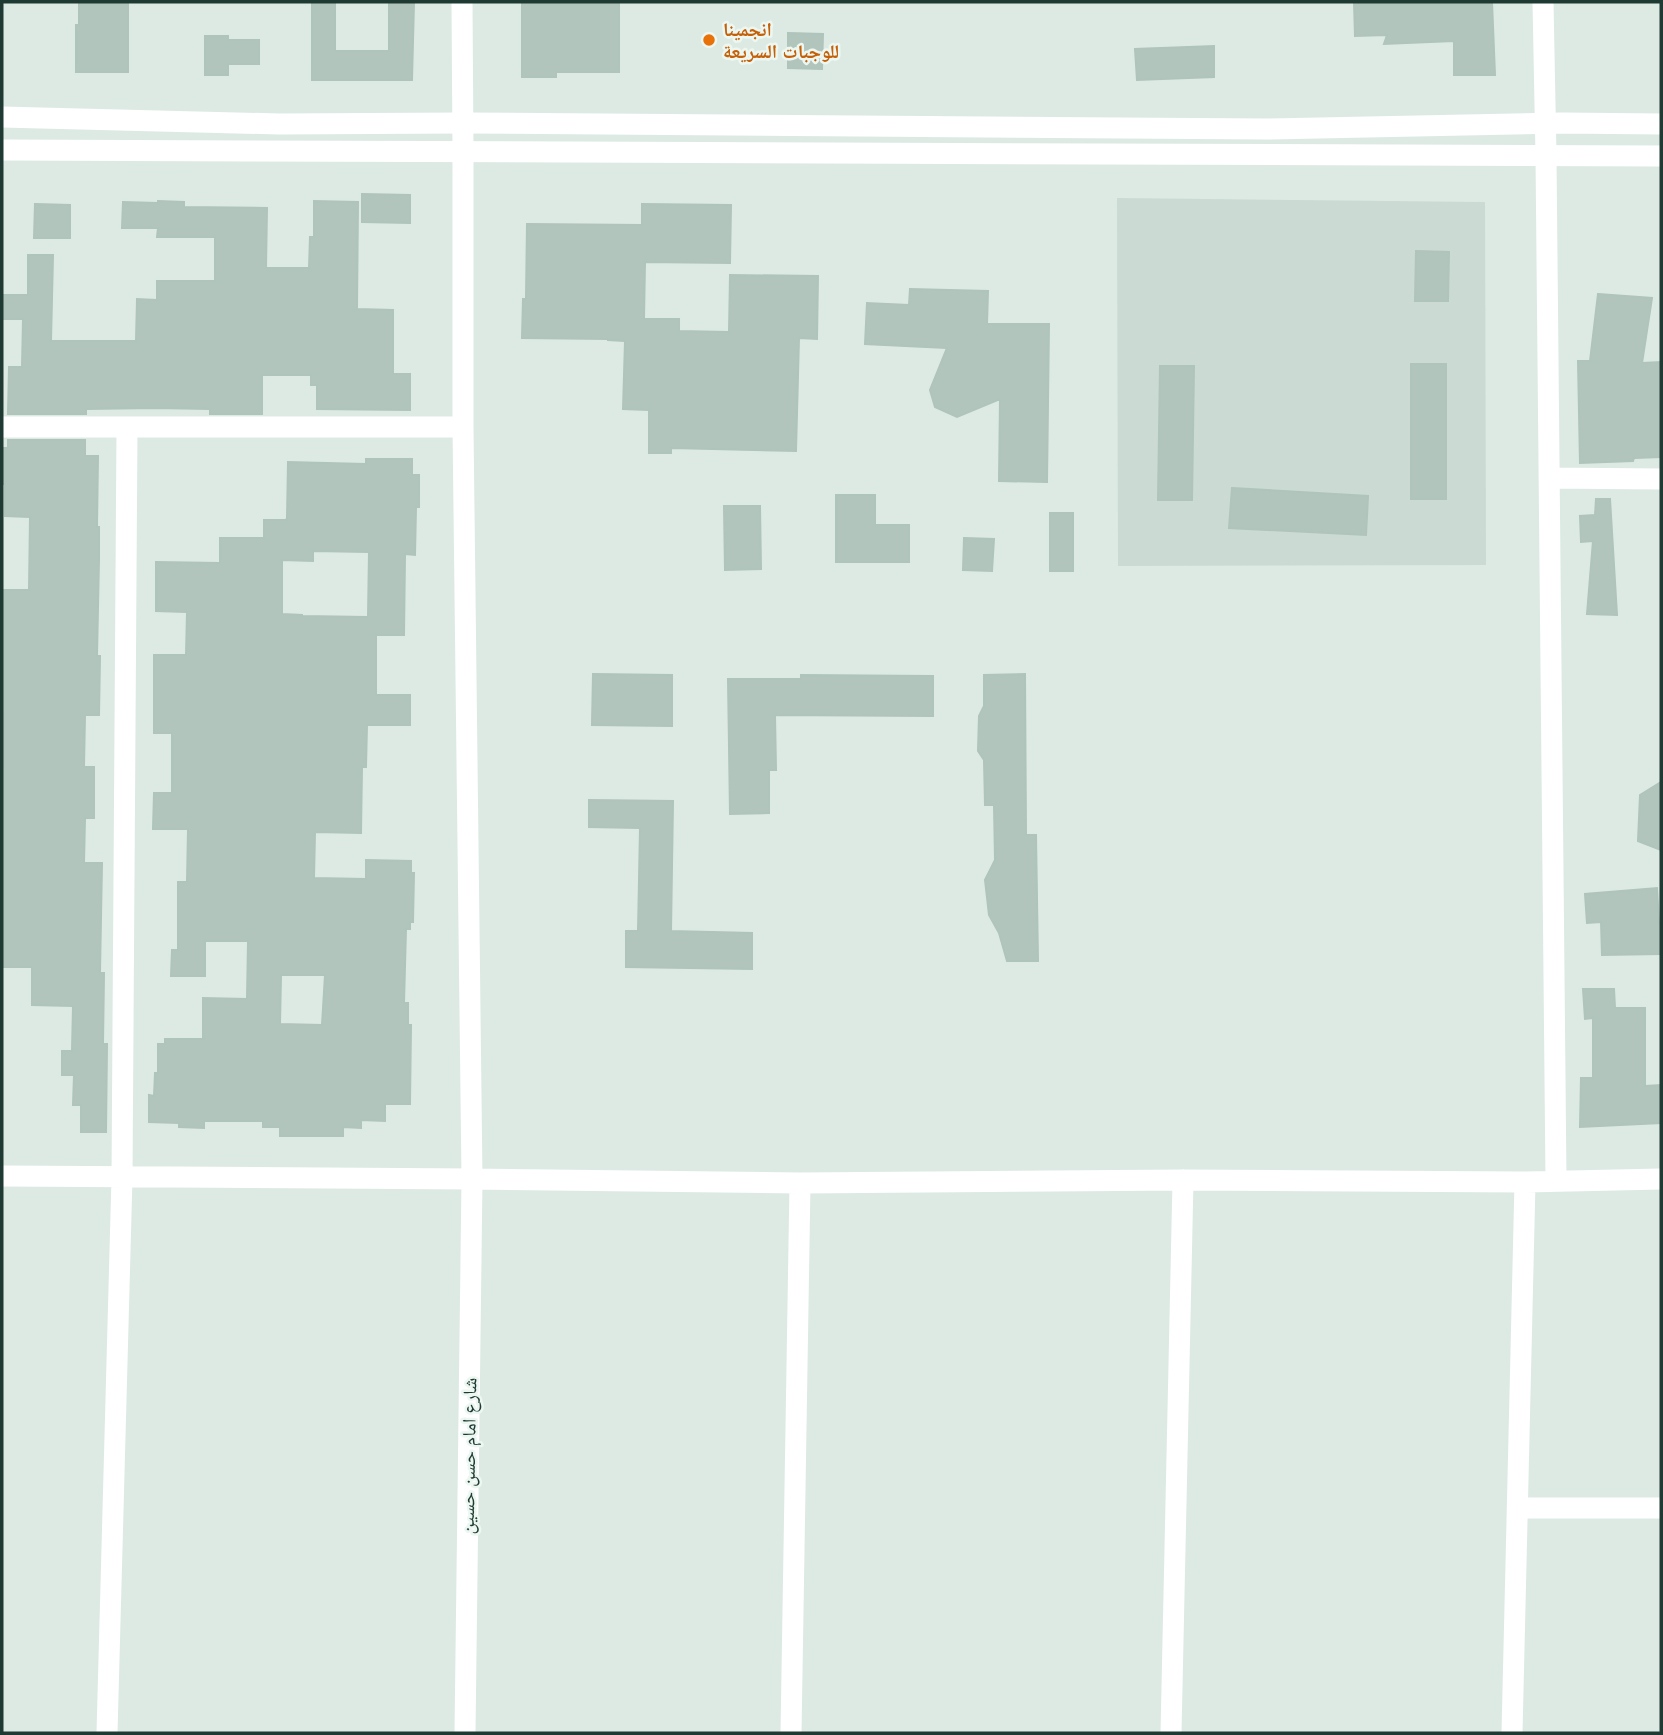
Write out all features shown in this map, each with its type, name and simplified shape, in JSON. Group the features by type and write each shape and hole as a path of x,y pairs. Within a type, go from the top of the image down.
{"street":[{"name":"شارع امام حسن حسين","path":"462,2 463,428 472,1179 465,1733"},
{"path":"1542,2 1546,156 1556,1180"},
{"path":"2,117 279,124 1266,129 1661,124"},
{"path":"2,150 1661,156"},
{"path":"2,427 463,428"},
{"path":"107,1733 122,1177 127,428"},
{"path":"1549,478 1661,479"},
{"path":"2,1176 800,1183 1183,1180 1525,1182 1661,1179"},
{"path":"1171,1733 1183,1180"},
{"path":"1512,1733 1525,1182"},
{"path":"791,1733 800,1183"},
{"path":"1518,1508 1661,1508"}],"shaded area":[{"path":"1117,198 1485,202 1486,565 1118,566"}],"building":[{"path":"79,2 128,2 128,72 76,72"},
{"path":"312,2 335,2 335,51 389,51 389,2 414,2 412,80 312,80"},
{"path":"522,2 619,2 619,72 556,72 556,77 522,77"},
{"path":"1354,2 1492,2 1495,75 1454,75 1454,41 1384,44 1387,35 1355,36"},
{"path":"788,33 823,34 822,69 788,68"},
{"path":"205,36 228,36 228,40 259,40 259,64 228,64 228,75 205,75"},
{"path":"1214,46 1214,77 1137,80 1135,49"},
{"path":"362,194 410,195 410,223 362,222"},
{"path":"314,201 358,202 357,309 393,310 393,374 410,374 410,410 317,409 317,385 311,385 311,375 262,375 262,414 210,414 210,409 155,408 86,409 86,414 8,414 9,367 22,367 23,319 2,319 2,295 28,295 28,255 53,255 51,341 136,341 137,299 157,300 157,281 215,281 215,237 157,237 158,228 122,228 123,202 184,202 184,207 267,208 266,268 309,268 310,237 314,237"},
{"path":"35,204 70,205 70,238 34,238"},
{"path":"642,204 731,205 730,263 645,262 644,319 679,319 679,331 729,332 730,275 818,276 817,339 799,338 796,451 671,448 671,453 649,453 649,410 623,409 625,341 522,338 523,299 526,299 527,224 642,225"},
{"path":"1416,251 1449,252 1448,301 1415,301"},
{"path":"910,289 988,291 987,324 1049,324 1047,482 999,481 1000,399 957,417 935,407 930,390 947,348 865,344 867,303 909,305"},
{"path":"1598,294 1652,298 1642,363 1661,362 1661,457 1580,463 1578,361 1590,361"},
{"path":"1411,364 1446,364 1446,499 1411,499"},
{"path":"1160,366 1194,366 1192,500 1158,500"},
{"path":"8,440 85,440 85,456 98,456 99,715 85,715 84,767 94,767 94,818 85,818 84,863 102,863 100,973 104,973 103,1044 107,1044 106,1132 81,1132 81,1105 73,1105 74,1075 62,1075 62,1051 72,1051 73,1006 32,1005 32,967 2,967 2,590 29,590 30,517 5,516 2,448 8,448"},
{"path":"366,459 412,459 412,475 419,475 415,555 405,554 404,635 376,635 376,695 410,695 410,725 367,725 366,767 362,767 361,833 315,832 314,878 366,879 366,860 411,861 411,873 414,873 413,922 410,922 410,929 406,929 404,1003 408,1003 408,1025 411,1025 410,1104 385,1104 385,1121 361,1120 361,1128 343,1127 343,1136 280,1136 280,1127 263,1127 263,1121 204,1121 204,1128 179,1127 179,1123 149,1122 149,1095 154,1096 155,1073 158,1073 158,1044 165,1044 165,1039 203,1039 203,998 247,999 248,941 205,941 205,976 171,976 172,950 178,950 178,882 187,882 188,829 153,829 154,793 172,793 172,733 154,733 154,655 186,655 187,612 156,611 156,562 220,563 220,538 264,538 264,520 287,518 288,462 366,464","holes":["313,551 369,552 368,617 282,614 282,560 313,561","281,975 325,975 322,1025 280,1024"]},
{"path":"1232,488 1368,496 1366,535 1229,528"},
{"path":"836,495 875,495 875,525 909,525 909,562 836,562"},
{"path":"1596,499 1610,499 1617,615 1587,614 1593,541 1581,542 1580,516 1595,515"},
{"path":"724,506 760,506 761,569 725,570"},
{"path":"1050,513 1073,513 1073,571 1050,571"},
{"path":"964,538 994,539 992,571 963,570"},
{"path":"593,674 672,675 672,726 592,725"},
{"path":"1025,674 1026,835 1036,835 1038,961 1007,961 999,933 989,915 985,880 995,860 994,805 985,805 984,760 978,751 979,716 984,706 984,675"},
{"path":"801,675 933,676 933,716 775,715 776,770 769,770 769,813 730,814 728,679 801,679"},
{"path":"1661,782 1661,850 1638,841 1640,795"},
{"path":"589,800 673,801 671,931 752,933 752,969 626,967 626,931 638,931 640,828 589,827"},
{"path":"1657,888 1661,954 1602,955 1601,922 1587,923 1585,894"},
{"path":"1583,989 1614,989 1615,1008 1645,1008 1645,1086 1661,1085 1661,1123 1580,1127 1581,1078 1593,1078 1593,1018 1585,1019"}],"place":[{"name":"انجمينا للوجبات السريعة","path":"709,40"}]}
